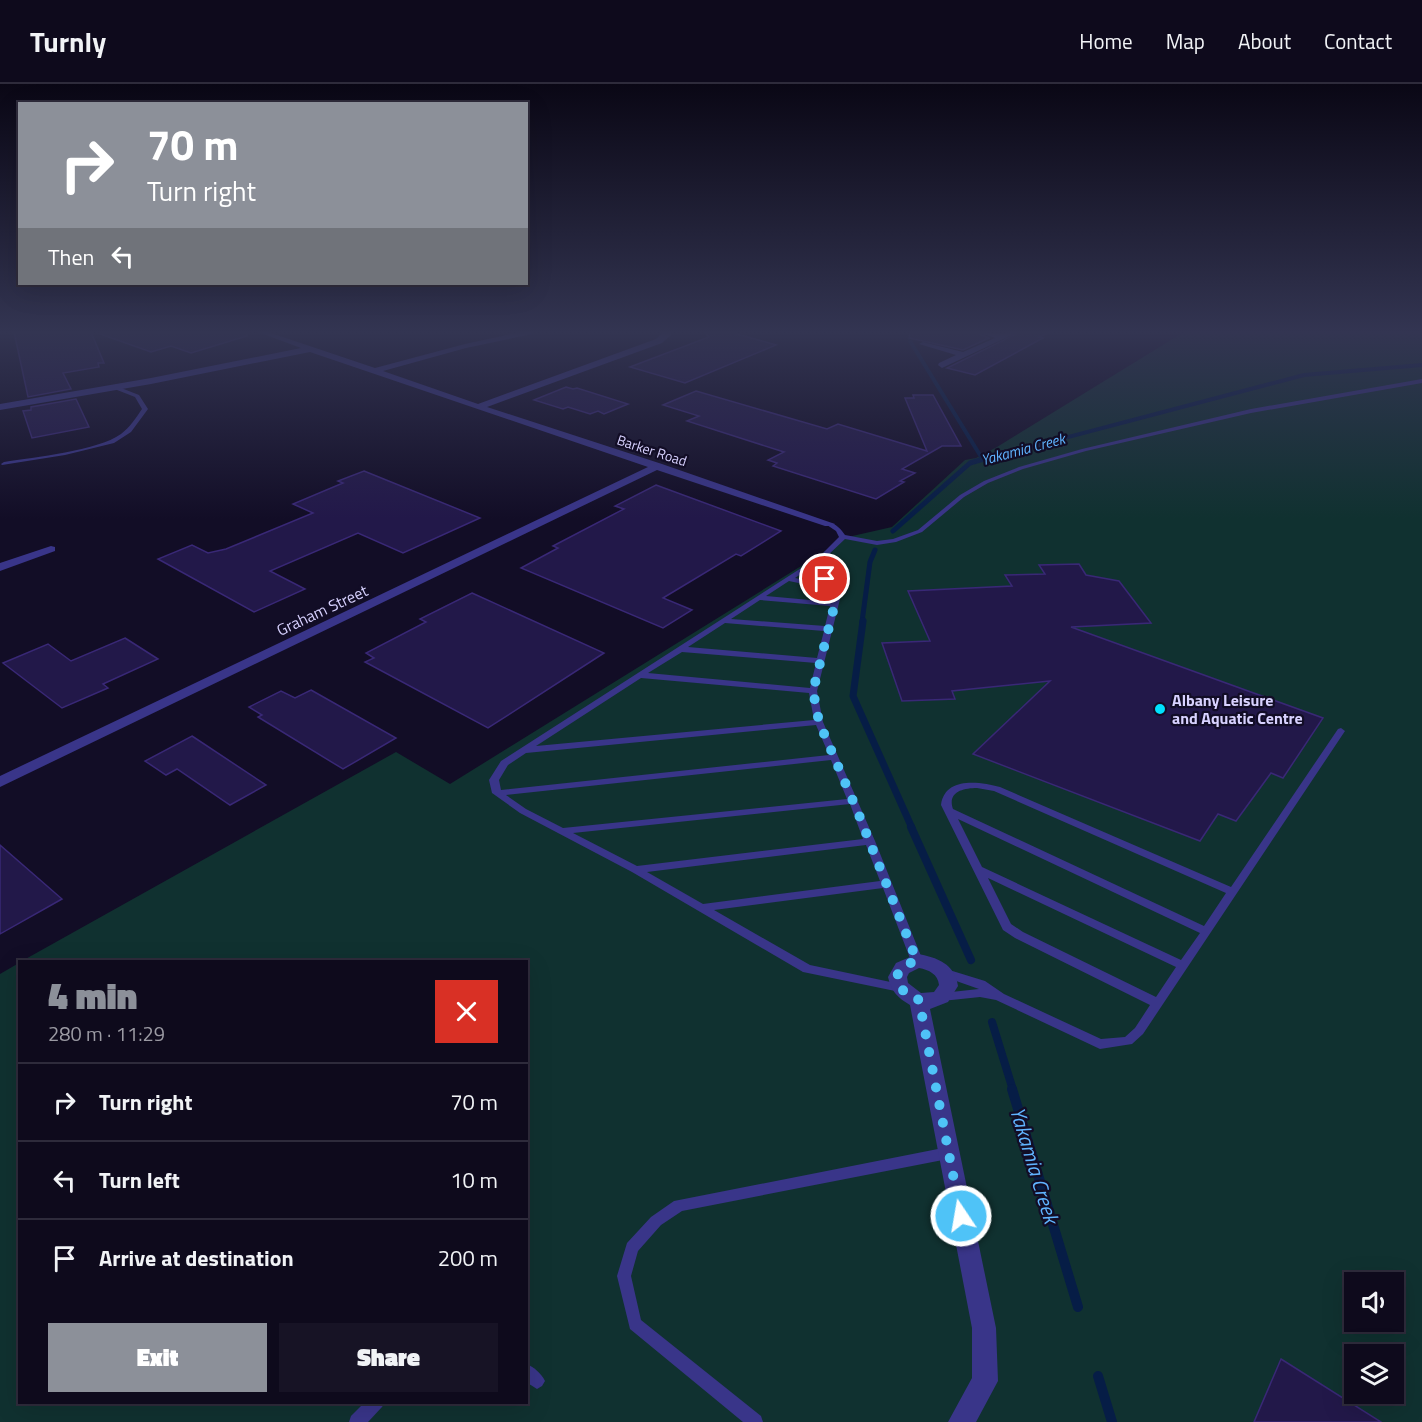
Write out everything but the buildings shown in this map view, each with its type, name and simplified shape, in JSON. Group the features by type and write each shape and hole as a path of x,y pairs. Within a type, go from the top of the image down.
{"street":[{"path":"0,407 72,394"},
{"name":"Barker Road","path":"442,394 829,524"},
{"path":"478,407 512,394"},
{"name":"Graham Street","path":"0,782 657,466"},
{"path":"0,567 51,549"},
{"path":"909,994 932,1001 942,997 950,986 946,973 934,964 917,961 904,966 899,970 897,976 909,994 948,1153 984,1328 985,1381 961,1422"}],"lane":[{"path":"3,464 96,446 119,439 135,426 145,409 137,396 133,394"},
{"path":"829,524 843,537 877,543 894,541 920,531 962,496 986,482 1021,468 1084,450 1251,411 1345,394"},
{"path":"843,537 822,557 504,763 494,780 497,793 523,811 636,870 807,969 909,994"},
{"path":"822,557 825,579 836,599 813,691 819,722 870,841 917,961"},
{"path":"789,579 831,588"},
{"path":"759,598 834,604"},
{"path":"723,621 828,629"},
{"path":"680,649 820,662"},
{"path":"640,675 813,691"},
{"path":"524,750 819,722"},
{"path":"946,973 981,984 1000,997 1090,1041 1110,1044 1128,1041 1139,1031 1341,731"},
{"path":"497,793 834,757"},
{"path":"1157,1003 1007,927 949,812 946,805 947,797 961,786 980,785 997,789 1233,892"},
{"path":"563,831 853,801"},
{"path":"949,812 1206,931"},
{"path":"636,870 870,841"},
{"path":"979,870 1183,966"},
{"path":"702,908 887,884"},
{"path":"942,997 980,993 1000,997"},
{"path":"754,1422 636,1324 627,1299 624,1276 632,1248 656,1221 679,1205 948,1153"},
{"path":"357,1422 375,1404"}],"green space":[{"path":"1082,394 1422,394 1422,1422 0,1422 0,974 18,964 18,1404 528,1404 528,960 24,960 396,752 450,784 848,537 892,527 965,460 976,458 997,447"}],"waterway":[{"path":"943,394 983,459"},
{"name":"Yakamia Creek","path":"983,460 1230,394"},
{"name":"Yakamia Creek","path":"983,459 987,458"},
{"name":"Yakamia Creek","path":"893,531 970,463 983,459"},
{"name":"Yakamia Creek","path":"862,622 870,562 875,550"},
{"name":"Yakamia Creek","path":"863,621 853,696 912,828"},
{"name":"Yakamia Creek","path":"911,827 971,960"},
{"name":"Yakamia Creek","path":"992,1022 1013,1090"},
{"name":"Yakamia Creek","path":"1012,1089 1078,1307"},
{"name":"Yakamia Creek","path":"1098,1376 1112,1422"}],"place":[{"name":"Albany Leisure and Aquatic Centre","path":"1160,709"}],"route":[{"path":"825,579 836,599 813,691 819,722 917,961 899,970 897,982 911,998 919,1000 961,1216"}]}
